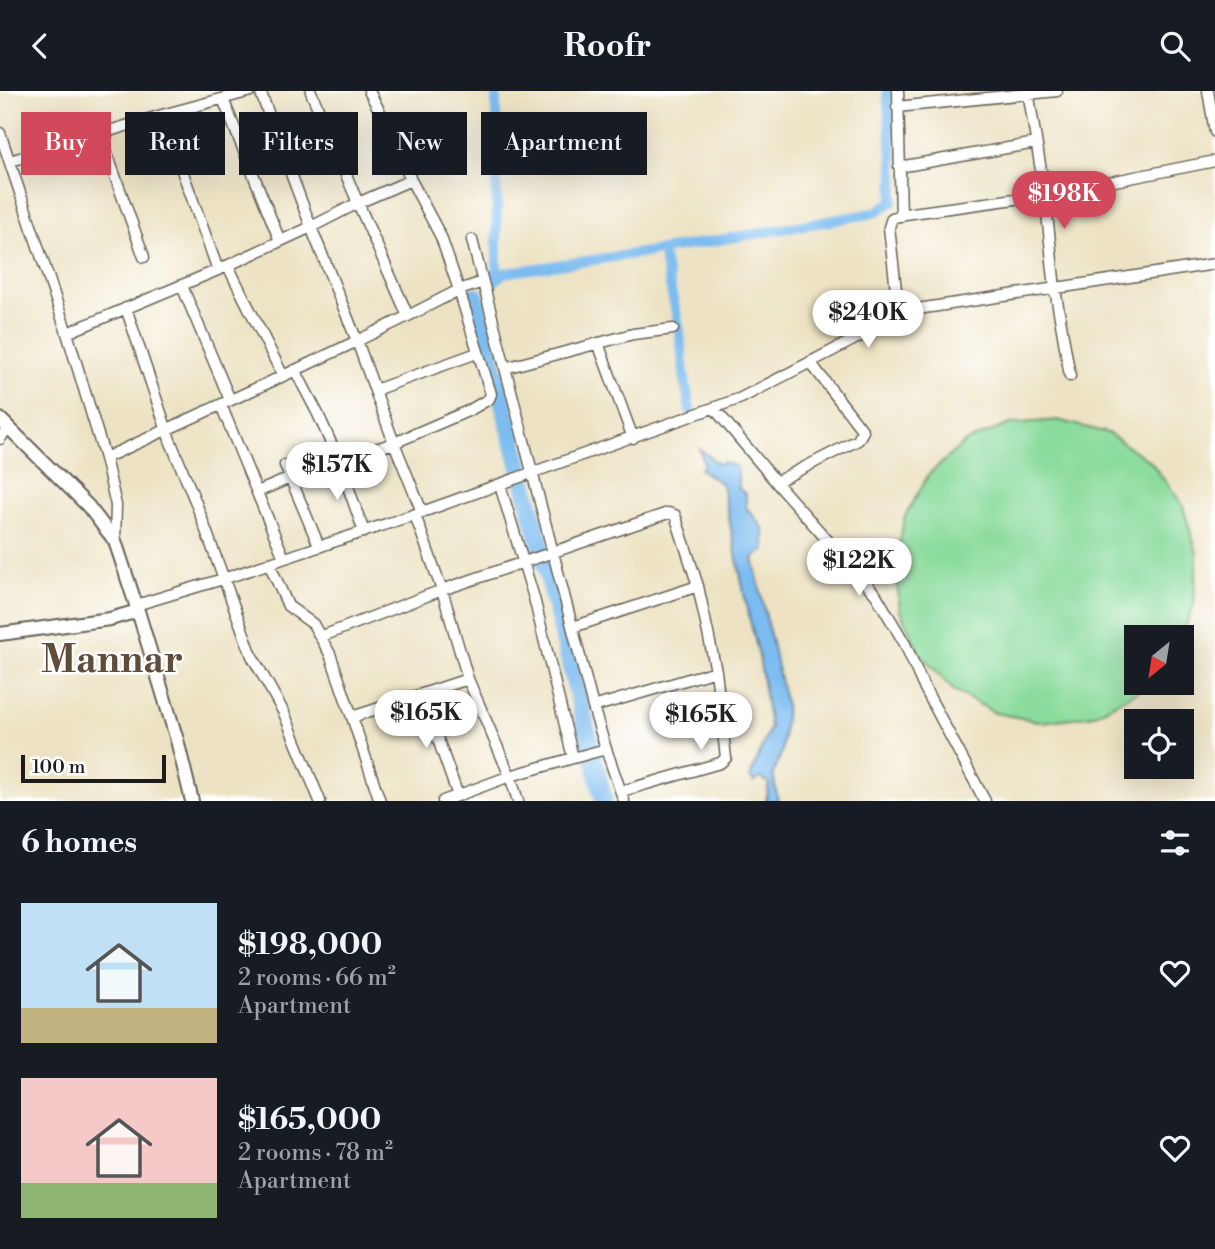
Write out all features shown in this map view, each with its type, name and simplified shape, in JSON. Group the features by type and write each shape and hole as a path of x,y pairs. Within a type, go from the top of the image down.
{"street":[{"path":"173,112 251,91"},
{"path":"260,91 375,390 418,514 468,678 518,801"},
{"path":"339,461 394,443 470,411 489,399 491,394 441,237 369,91"},
{"path":"898,91 901,216"},
{"path":"897,107 1057,91"},
{"path":"1208,91 1215,132"},
{"path":"312,92 408,316"},
{"path":"1028,92 1045,195 1055,289 1070,376"},
{"path":"223,99 281,241"},
{"path":"0,133 67,333 105,458 117,505 115,541"},
{"path":"899,166 1036,143"},
{"path":"10,161 21,158"},
{"path":"898,317 889,227 892,218 1045,195 1215,161"},
{"path":"111,165 144,257"},
{"path":"186,175 223,268 283,376"},
{"path":"67,333 223,268 411,180"},
{"path":"320,637 523,561 553,553 668,513 675,515 698,586 716,671 726,758 720,763 623,796 593,707 573,627 553,553 532,474 472,240"},
{"path":"0,634 110,619 532,474 741,398 911,310 1215,264"},
{"path":"105,458 357,341 459,290 483,282"},
{"path":"182,286 257,492 284,558"},
{"path":"126,309 170,440 252,656 284,713 320,801"},
{"path":"505,368 633,334 673,329"},
{"path":"598,343 633,438"},
{"path":"375,390 477,353"},
{"path":"776,482 858,440 863,431 810,362"},
{"path":"295,370 339,461 364,532"},
{"path":"714,408 876,596 905,644 922,683 985,801"},
{"path":"0,439 4,423"},
{"path":"4,423 88,506 115,541 177,740 192,801"},
{"path":"285,465 319,546"},
{"path":"257,492 290,478"},
{"path":"500,485 534,598 573,758"},
{"path":"269,563 288,606 313,624 331,654 380,801"},
{"path":"573,627 698,586"},
{"path":"593,707 716,671"},
{"path":"352,717 468,678"},
{"path":"422,694 458,796"},
{"path":"443,801 510,776 606,749"}],"green space":[{"path":"1058,420 1108,433 1151,462 1182,504 1197,553 1194,605 1186,625 1124,625 1124,695 1131,695 1094,715 1043,722 995,713 953,690 920,654 900,611 895,563 905,516 929,474 965,442 1010,424"}],"water":[{"path":"700,449 719,464 724,462 737,467 739,489 746,494 746,507 763,528 765,549 753,558 786,706 782,751 773,774 778,801 766,801 769,783 761,778 754,782 750,777 770,727 759,656 722,484 700,469 704,465"}],"waterway":[{"path":"496,91 497,270 490,277 492,284 503,273 662,250 679,326 690,410"},
{"path":"662,250 874,213 893,201 894,178 887,91"},
{"path":"475,296 604,801"}],"district":[{"name":"Mannar","path":"112,660"}]}
